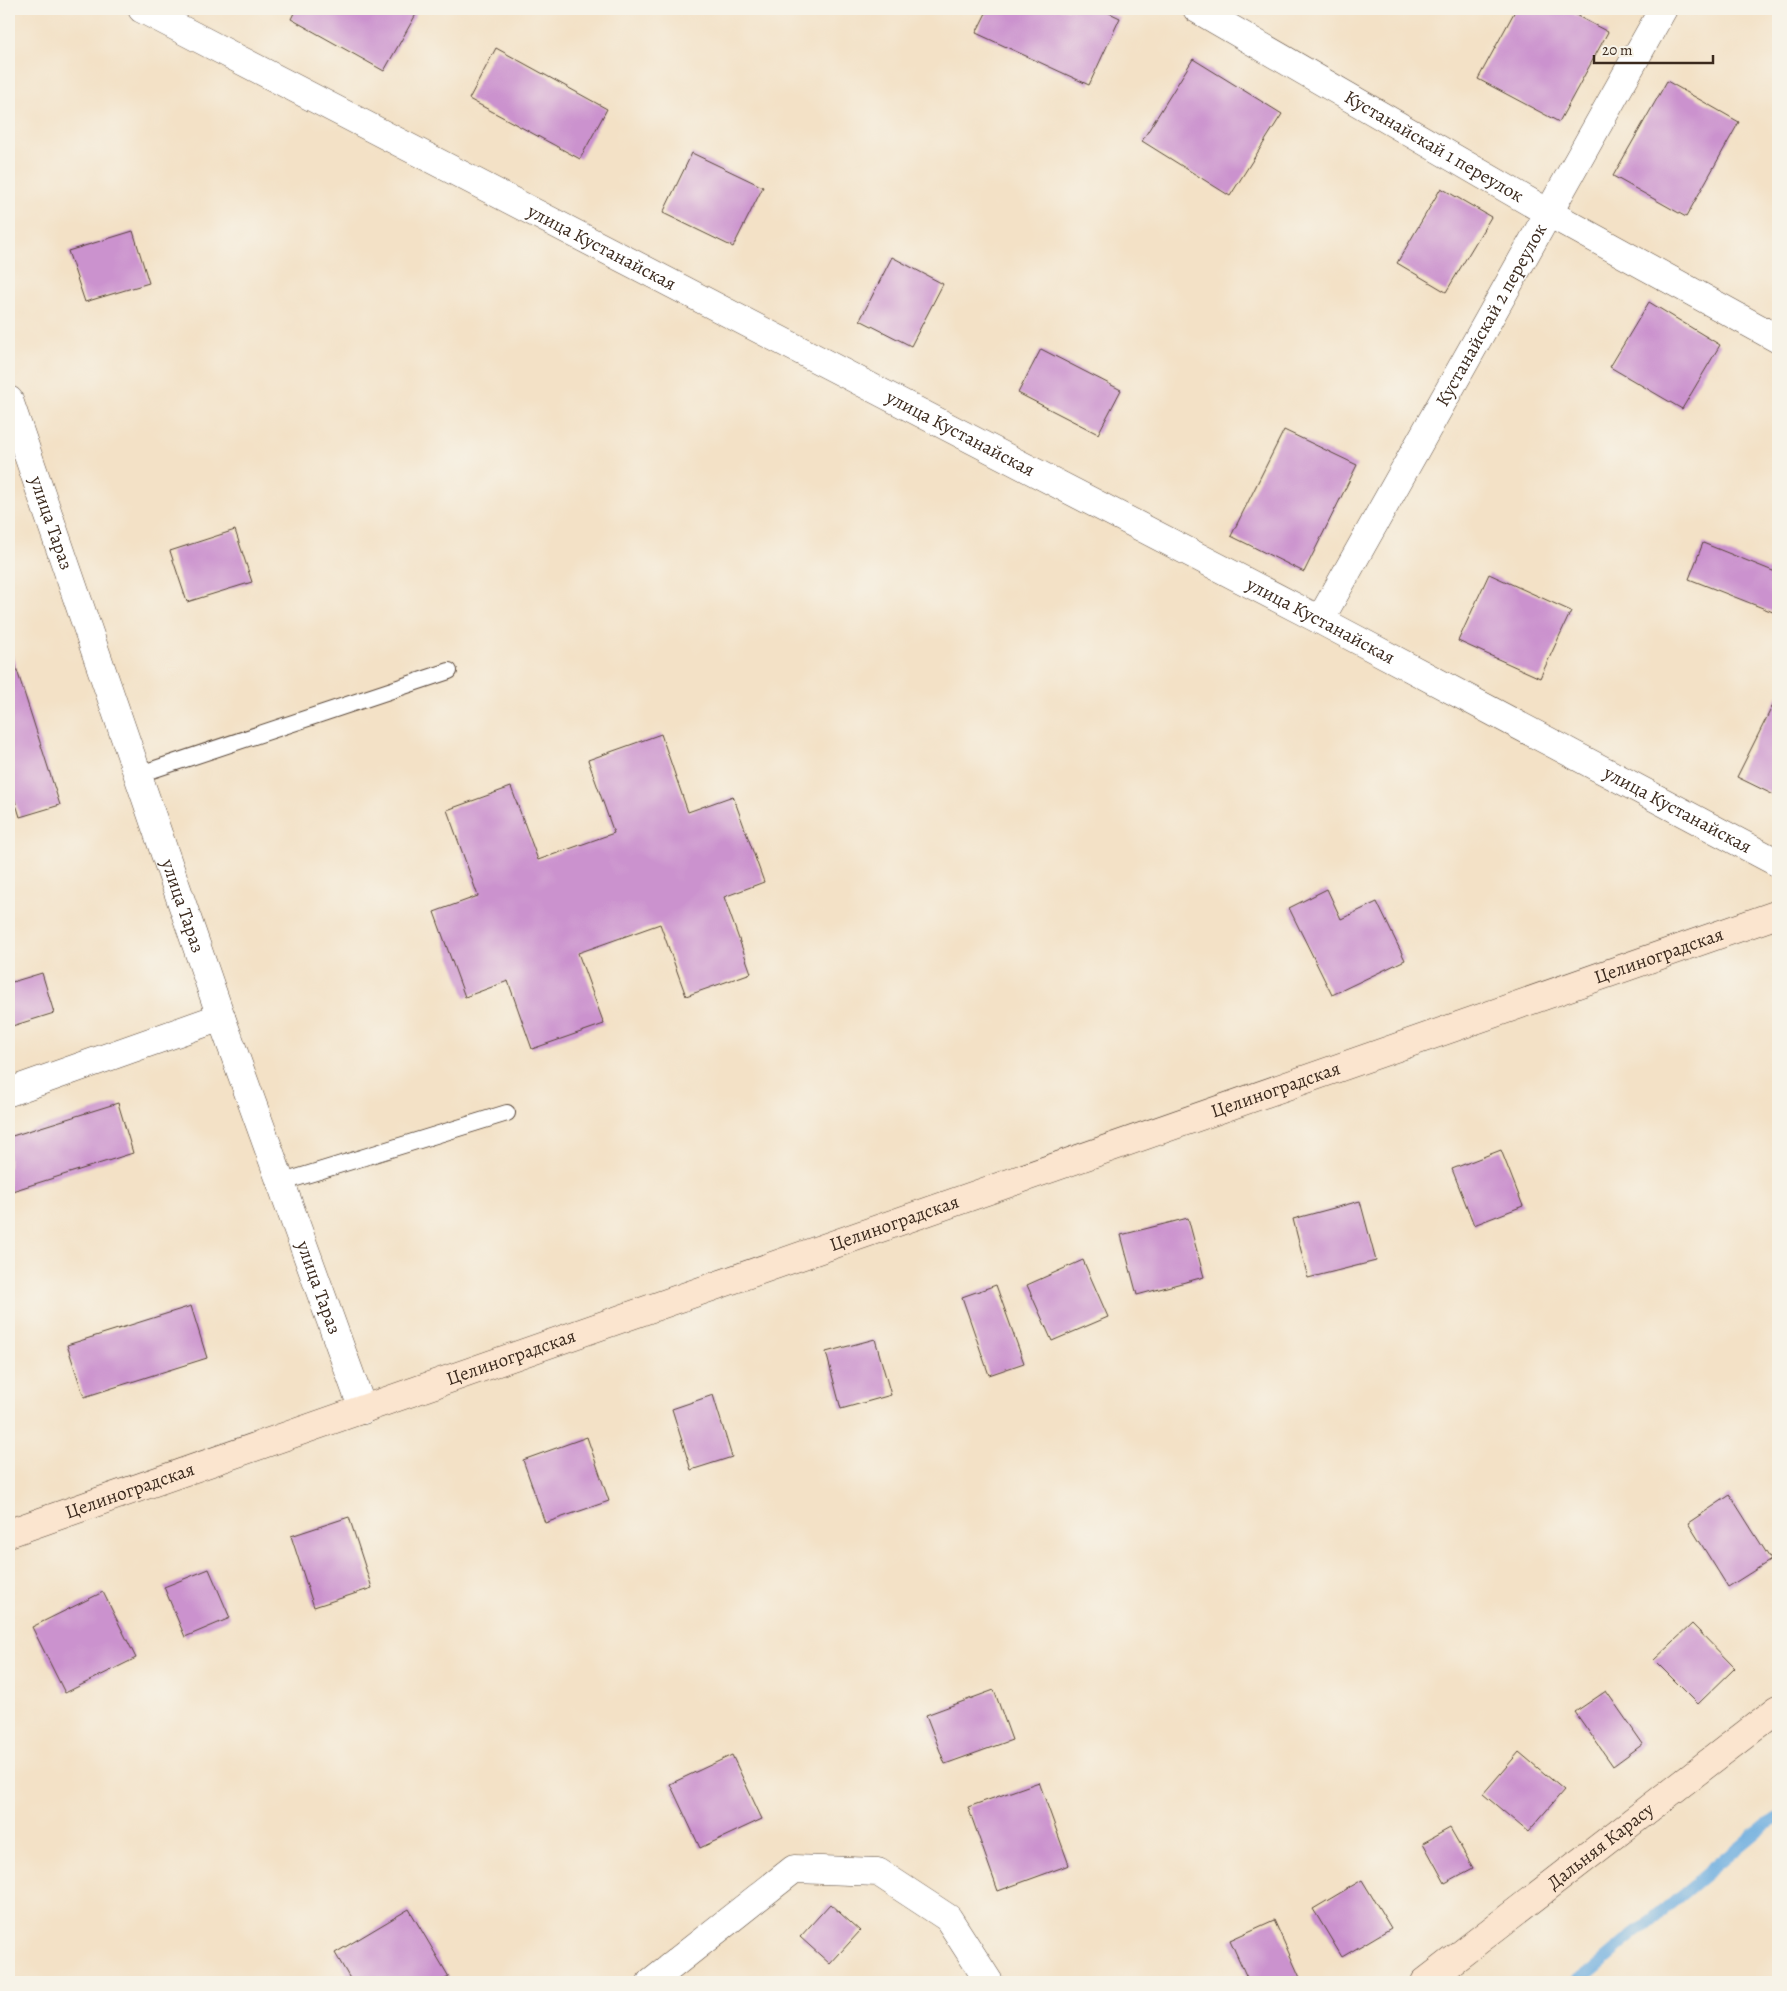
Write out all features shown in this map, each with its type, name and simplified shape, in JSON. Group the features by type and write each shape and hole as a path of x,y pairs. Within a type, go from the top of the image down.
{"street":[{"name":"улица Кустанайская","path":"142,9 1320,620 1778,863"},
{"name":"Кустанайскай 1 переулок","path":"1197,9 1547,212 1778,339"},
{"name":"Кустанайскай 2 переулок","path":"1320,620 1547,212 1663,9"},
{"name":"улица Тараз","path":"9,400 220,1017 363,1410"},
{"name":"Целиноградская","path":"9,1533 1778,914"},
{"path":"9,1092 220,1017"},
{"name":"Дальняя Карасу","path":"1424,1982 1778,1709"},
{"path":"651,1982 794,1869 878,1872 948,1918 990,1982"}],"lane":[{"path":"137,775 449,671"},
{"path":"280,1183 507,1113"}],"building":[{"path":"296,9 419,9 384,71 291,19"},
{"path":"988,9 1101,9 1120,18 1089,85 976,33"},
{"path":"1516,9 1564,9 1608,32 1559,122 1478,79"},
{"path":"496,48 607,109 580,159 469,99"},
{"path":"1193,59 1282,114 1230,196 1142,141"},
{"path":"1667,81 1739,122 1686,217 1613,176"},
{"path":"692,153 763,187 733,247 663,213"},
{"path":"1441,188 1491,217 1446,292 1397,263"},
{"path":"133,231 149,283 85,302 68,251"},
{"path":"892,257 943,284 911,346 860,320"},
{"path":"1649,302 1720,345 1682,409 1610,367"},
{"path":"1041,349 1121,390 1098,434 1018,393"},
{"path":"1284,430 1357,465 1304,572 1231,536"},
{"path":"235,530 252,582 187,602 170,551"},
{"path":"1703,543 1778,573 1778,614 1689,579"},
{"path":"1489,574 1571,611 1540,678 1458,641"},
{"path":"9,645 60,805 20,817 9,781"},
{"path":"1778,695 1778,797 1737,777"},
{"path":"661,734 688,812 733,796 764,882 724,897 751,973 686,996 660,924 578,953 604,1024 532,1049 508,981 465,997 434,912 478,896 447,810 511,787 538,860 614,833 588,760"},
{"path":"1327,889 1341,919 1377,902 1405,960 1332,995 1289,908"},
{"path":"42,973 54,1013 9,1027 9,983"},
{"path":"118,1103 133,1153 9,1192 9,1137"},
{"path":"1501,1150 1523,1206 1474,1225 1452,1169"},
{"path":"1360,1201 1376,1261 1308,1278 1293,1219"},
{"path":"1188,1218 1204,1277 1137,1295 1121,1235"},
{"path":"1083,1260 1108,1317 1052,1341 1027,1285"},
{"path":"996,1285 1024,1363 989,1375 962,1297"},
{"path":"191,1306 207,1358 84,1397 67,1345"},
{"path":"875,1339 891,1395 841,1409 826,1352"},
{"path":"713,1395 732,1457 691,1470 672,1409"},
{"path":"587,1437 609,1501 545,1523 523,1460"},
{"path":"1730,1495 1771,1560 1728,1587 1688,1523"},
{"path":"349,1517 372,1588 314,1607 291,1536"},
{"path":"209,1569 230,1618 185,1637 164,1587"},
{"path":"103,1592 136,1658 65,1693 32,1627"},
{"path":"1692,1624 1735,1668 1698,1704 1654,1660"},
{"path":"994,1690 1012,1740 945,1764 926,1715"},
{"path":"1606,1691 1643,1744 1613,1766 1575,1712"},
{"path":"1519,1752 1564,1790 1528,1832 1483,1794"},
{"path":"732,1755 762,1819 700,1848 670,1784"},
{"path":"1039,1782 1069,1865 998,1891 968,1807"},
{"path":"1450,1828 1473,1868 1445,1883 1423,1843"},
{"path":"1362,1880 1391,1928 1342,1957 1313,1909"},
{"path":"830,1904 860,1931 830,1964 800,1937"},
{"path":"409,1909 449,1977 440,1982 352,1982 335,1953"},
{"path":"1274,1920 1302,1982 1249,1982 1230,1940"}],"waterway":[{"path":"1577,1982 1765,1825 1778,1818"}]}
